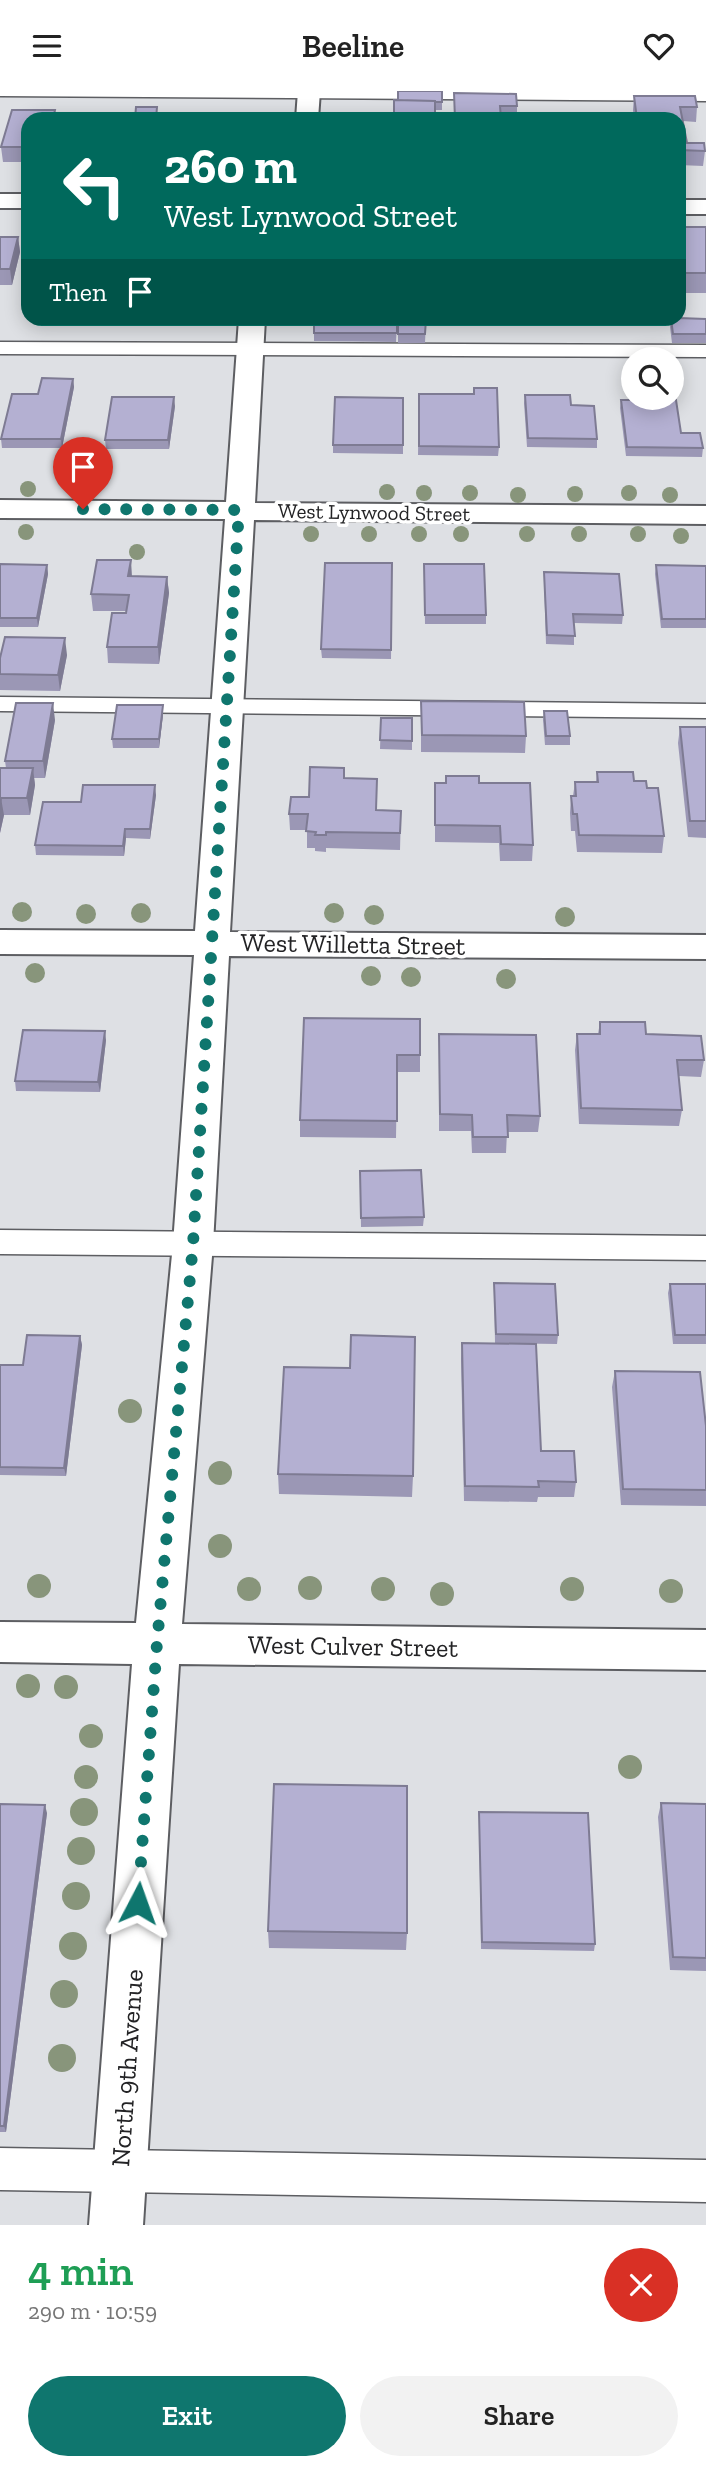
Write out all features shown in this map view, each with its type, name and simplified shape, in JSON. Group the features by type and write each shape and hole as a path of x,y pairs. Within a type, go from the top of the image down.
{"street":[{"path":"308,112 309,92"},
{"path":"0,201 21,201"},
{"path":"686,207 706,207"},
{"name":"North 9th Avenue","path":"116,2225 157,1643 193,1244 225,706 251,334"},
{"name":"West Lynwood Street","path":"0,509 706,515"},
{"name":"West Willetta Street","path":"0,941 706,947"},
{"name":"West Culver Street","path":"0,1642 706,1650"}],"lane":[{"path":"0,91 706,96"},
{"path":"0,348 251,334 706,351"},
{"path":"0,704 706,711"},
{"path":"0,1242 706,1248"},
{"path":"0,2169 706,2181"}],"building":[{"path":"398,91 442,91 442,102 398,100"},
{"path":"454,93 516,94 517,106 500,106 500,112 455,112"},
{"path":"634,96 695,96 697,107 680,107 681,112 636,112"},
{"path":"394,100 435,101 435,112 394,112"},
{"path":"136,107 157,107 157,112 136,112"},
{"path":"12,110 55,110 21,112 21,147 1,147"},
{"path":"686,138 687,143 704,143 705,151 686,150"},
{"path":"686,227 706,227 706,273 686,273"},
{"path":"0,237 18,237 10,269 0,269"},
{"path":"686,318 706,319 706,334 673,334 672,326 686,326"},
{"path":"314,326 397,326 397,333 314,333"},
{"path":"398,326 426,326 425,334 398,334"},
{"path":"42,378 73,379 61,439 1,439 12,394 38,394"},
{"path":"474,388 497,388 499,447 419,446 419,394 474,394"},
{"path":"525,395 570,395 571,405 594,406 597,439 528,438"},
{"path":"112,397 174,397 168,440 105,440"},
{"path":"335,397 403,398 403,445 333,445"},
{"path":"622,410 678,410 681,433 700,433 703,448 627,447"},
{"path":"97,560 131,560 128,576 167,577 158,647 107,647 112,613 126,613 129,595 91,594"},
{"path":"325,563 392,563 391,650 321,649"},
{"path":"0,564 47,565 37,618 0,618"},
{"path":"424,564 484,564 486,615 425,615"},
{"path":"656,565 706,566 706,619 662,619"},
{"path":"544,572 619,574 623,615 573,614 575,636 547,635"},
{"path":"5,637 65,638 58,675 0,674 0,658"},
{"path":"421,701 524,702 526,736 422,735"},
{"path":"16,703 53,703 43,761 5,761"},
{"path":"117,705 163,705 159,739 112,739"},
{"path":"544,711 567,711 570,736 546,736"},
{"path":"381,718 412,718 412,741 380,740"},
{"path":"680,727 706,727 706,821 690,821"},
{"path":"310,767 344,768 344,778 377,779 376,810 401,811 400,833 326,832 326,835 315,835 316,832 306,831 308,814 289,814 291,797 309,797"},
{"path":"0,768 33,768 27,798 1,798 0,804"},
{"path":"597,772 633,772 634,781 646,781 647,788 658,788 664,836 579,835 577,814 573,814 571,796 576,796 575,782 598,782"},
{"path":"446,776 479,776 479,783 530,783 533,845 501,844 500,826 435,825 435,783 446,783"},
{"path":"83,785 155,785 150,829 125,829 123,846 35,845 43,802 81,802"},
{"path":"304,1018 420,1019 420,1055 397,1055 397,1121 300,1120"},
{"path":"600,1022 645,1022 646,1034 701,1036 704,1060 677,1060 682,1110 581,1108 577,1034 600,1034"},
{"path":"23,1030 105,1031 98,1082 15,1081"},
{"path":"439,1034 536,1035 540,1116 507,1115 508,1137 473,1137 472,1115 440,1114"},
{"path":"421,1170 424,1217 361,1218 360,1171"},
{"path":"494,1283 555,1284 558,1335 496,1334"},
{"path":"670,1284 706,1284 706,1335 675,1335"},
{"path":"27,1335 80,1336 64,1468 0,1467 0,1365 23,1365"},
{"path":"351,1335 415,1337 413,1476 278,1474 284,1367 350,1368"},
{"path":"462,1343 536,1344 541,1451 574,1451 576,1482 538,1481 539,1487 465,1486"},
{"path":"615,1371 700,1372 706,1426 706,1490 623,1489"},
{"path":"274,1784 407,1786 407,1933 268,1931"},
{"path":"661,1803 706,1804 706,1958 673,1957"},
{"path":"0,1804 45,1805 4,2126 0,2126"},
{"path":"479,1812 588,1813 595,1944 482,1942"}],"route":[{"path":"83,509 239,510 193,1244 157,1643 138,1903"}]}
